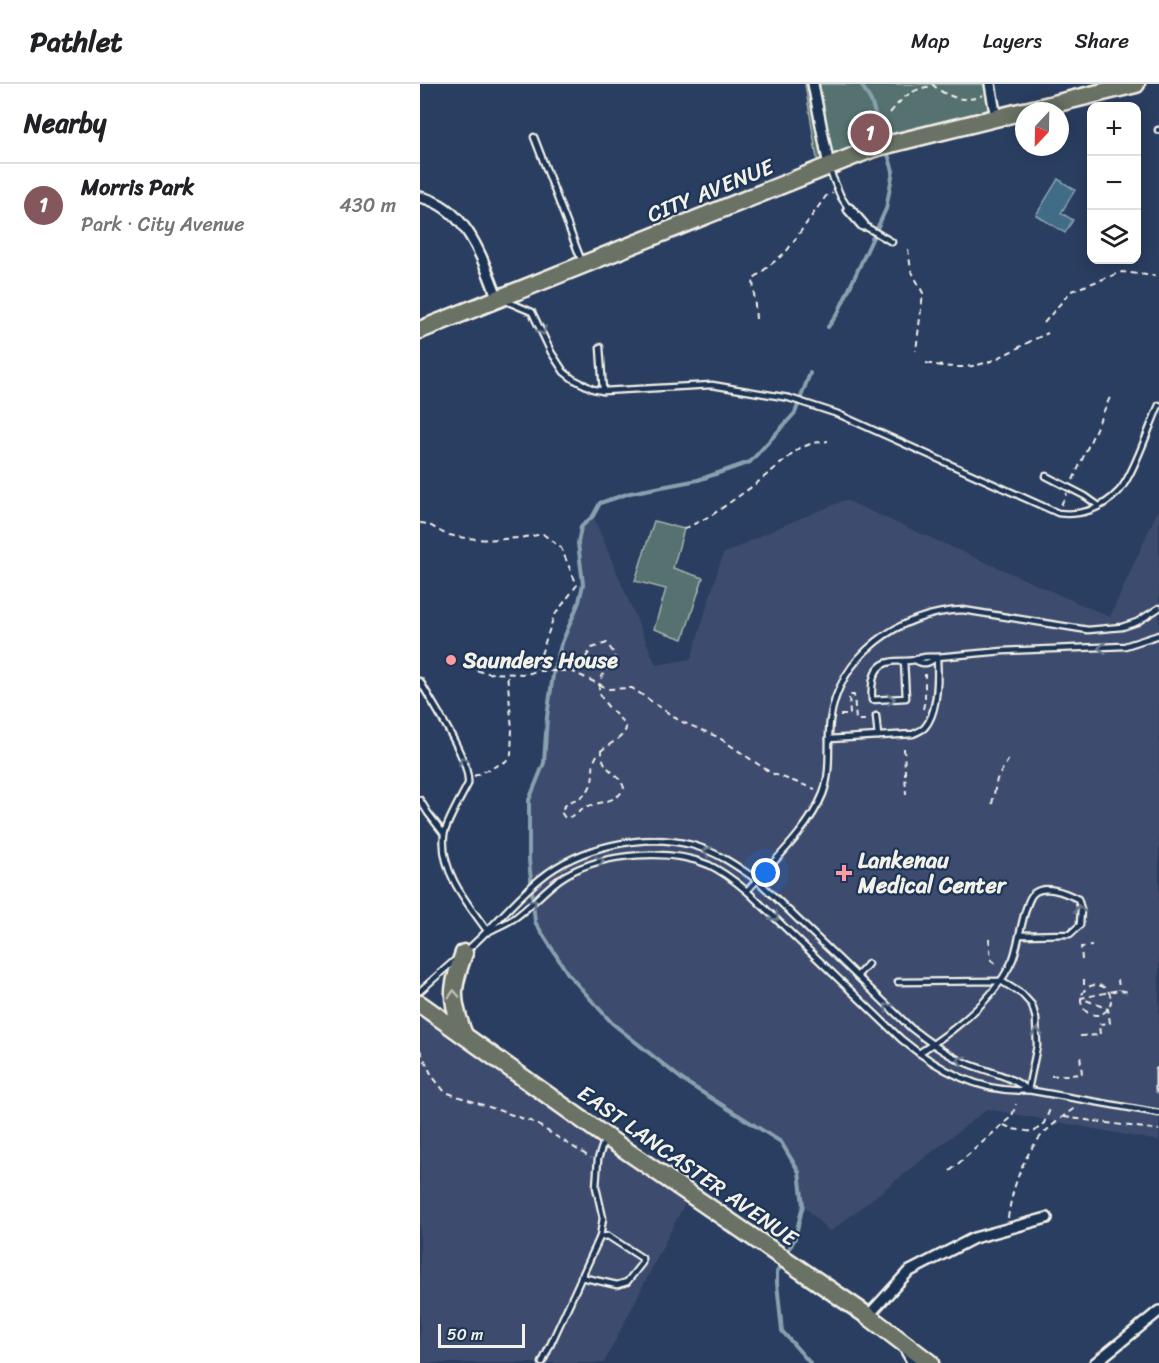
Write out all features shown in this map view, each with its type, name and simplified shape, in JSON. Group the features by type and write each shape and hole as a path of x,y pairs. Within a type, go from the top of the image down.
{"highway":[{"name":"CITY AVENUE","path":"1062,102 1136,84"},
{"name":"CITY AVENUE","path":"420,330 874,148 1015,113"},
{"path":"464,953 452,987 457,1017 464,1035"},
{"name":"EAST LANCASTER AVENUE","path":"420,1004 605,1136 867,1316 930,1363"}],"street":[{"path":"813,84 829,166"},
{"path":"990,87 996,118"},
{"path":"420,196 448,210 467,229 477,245 498,299"},
{"path":"849,209 863,225"},
{"path":"867,1316 908,1272 974,1238 1047,1218"},
{"path":"1095,1363 1159,1311"},
{"path":"900,1340 913,1363"}],"lane":[{"path":"534,137 583,265"},
{"path":"829,166 838,191 849,209"},
{"path":"863,225 892,242"},
{"path":"498,299 515,303 532,312 551,352 564,372 582,385 603,391 712,386 789,398 838,414 1058,513 1073,515 1088,511 1119,492 1130,473 1159,405"},
{"path":"600,347 603,391"},
{"path":"1046,476 1085,496 1099,506"},
{"path":"747,891 790,844 818,805 824,793 833,707 838,692 856,661 879,639 912,620 939,612 963,610 1088,630 1106,630 1137,622 1159,608"},
{"path":"904,661 906,698 872,700 871,685 874,675 887,662 915,660 921,664 928,663 937,657 1003,651 1125,646 1159,635"},
{"path":"829,739 913,734 925,728 939,684 937,657"},
{"path":"420,681 465,762 469,778 468,784 444,834 446,859 456,886 488,932"},
{"path":"876,718 878,736"},
{"path":"420,800 444,834"},
{"path":"420,991 488,932 510,905 541,877 576,855 599,848 641,842 692,845 733,863 757,880 910,1028 960,1060 1015,1080 1028,1090"},
{"path":"488,932 516,917 564,876 603,860 655,856 692,860 727,874 919,1053 952,1075 1010,1092 1028,1090 1159,1113"},
{"path":"919,1053 985,1002 1001,981 1012,960 1021,935 1027,906 1034,893 1048,889 1078,899 1081,909 1080,925 1070,934 1021,935"},
{"path":"856,976 868,964"},
{"path":"898,982 1001,981 1022,994 1032,1005 1036,1019 1037,1046 1028,1090"},
{"path":"1159,1071 1159,1089"},
{"path":"542,1363 600,1237 603,1218 596,1187 598,1163 605,1136"},
{"path":"581,1277 617,1285 627,1282 642,1263 642,1258 608,1236 600,1237"}],"path":[{"path":"890,113 902,99 918,88 932,85 957,100 977,98 990,87"},
{"path":"756,319 753,279 786,252 826,196 838,191"},
{"path":"908,249 911,270 923,293 916,351"},
{"path":"1044,322 1071,291 1122,272 1155,276"},
{"path":"926,363 965,368 981,365 999,359 1048,333"},
{"path":"1058,513 1111,395"},
{"path":"684,529 712,515 800,448 828,441"},
{"path":"420,523 429,523 441,533 458,537 501,540 543,534 561,548 577,585 554,616 536,671"},
{"path":"571,671 580,666 591,648 602,644 612,647 614,661 600,681 600,695 627,730 625,734 607,745 595,759 594,772 587,791 567,802 561,812 565,818 572,817 584,807 614,799 621,794 624,788 622,781 604,765 602,752"},
{"path":"465,653 476,669 485,673 527,674 536,671 571,671 609,689 632,688 680,721 718,737 771,773 824,793"},
{"path":"580,666 583,676"},
{"path":"469,778 505,762 511,755 512,729 507,674"},
{"path":"923,709 925,674"},
{"path":"839,715 850,715 849,695 854,695 855,720 876,718"},
{"path":"904,748 906,795"},
{"path":"992,804 997,779 1008,760"},
{"path":"988,938 991,960 998,965"},
{"path":"1082,960 1081,947 1092,946"},
{"path":"1118,979 1119,990"},
{"path":"1083,980 1082,1005 1089,1013 1099,1015 1108,1009 1112,1002 1110,992 1104,986 1094,984 1084,990"},
{"path":"1081,998 1119,990 1129,992"},
{"path":"1081,998 1108,1009"},
{"path":"1080,1036 1100,1035 1099,1024 1110,1023 1108,1009"},
{"path":"420,1050 432,1076 445,1092 533,1122 598,1163"},
{"path":"1051,1076 1082,1074 1080,1054"},
{"path":"1006,1229 1011,1194 1022,1165 1045,1132 1085,1100"},
{"path":"950,1171 1012,1116 1016,1104"},
{"path":"1003,1125 1012,1129 1034,1132 1039,1130 1044,1123 1051,1107"},
{"path":"1063,1117 1159,1130"}],"shaded area":[{"path":"1058,179 1075,190 1061,213 1073,220 1065,233 1036,215"},
{"name":"Lankenau Medical Center","path":"845,500 1110,617 1159,508 1159,1141 987,1109 830,1232 803,1205 799,1172 781,1142 684,1081 612,1023 568,974 535,922 529,860 529,800 544,763 553,675 561,645 579,602 583,584 578,543 581,527 593,516 656,665 691,659 723,554"},
{"path":"420,1004 690,1193 604,1363 420,1363"}],"green space":[{"path":"805,84 985,84 989,112 818,165"},
{"path":"654,521 684,529 673,568 703,578 683,639 654,629 666,589 635,581"}],"waterway":[{"path":"861,84 871,101 884,141"},
{"path":"828,327 838,313 886,209 893,171 887,151"},
{"path":"786,1255 795,1238 803,1205 799,1172 781,1142 684,1081 612,1023 568,974 535,922 529,860 529,800 544,763 553,675 561,645 579,602 583,584 578,543 581,527 593,516 600,503 630,493 698,480 750,462 795,413 810,373"},
{"path":"783,1262 777,1272 782,1331 810,1363"}],"place":[{"name":"Morris Park","path":"870,133"},
{"name":"Saunders House","path":"451,660"},
{"name":"Lankenau Medical Center","path":"844,873"}]}
